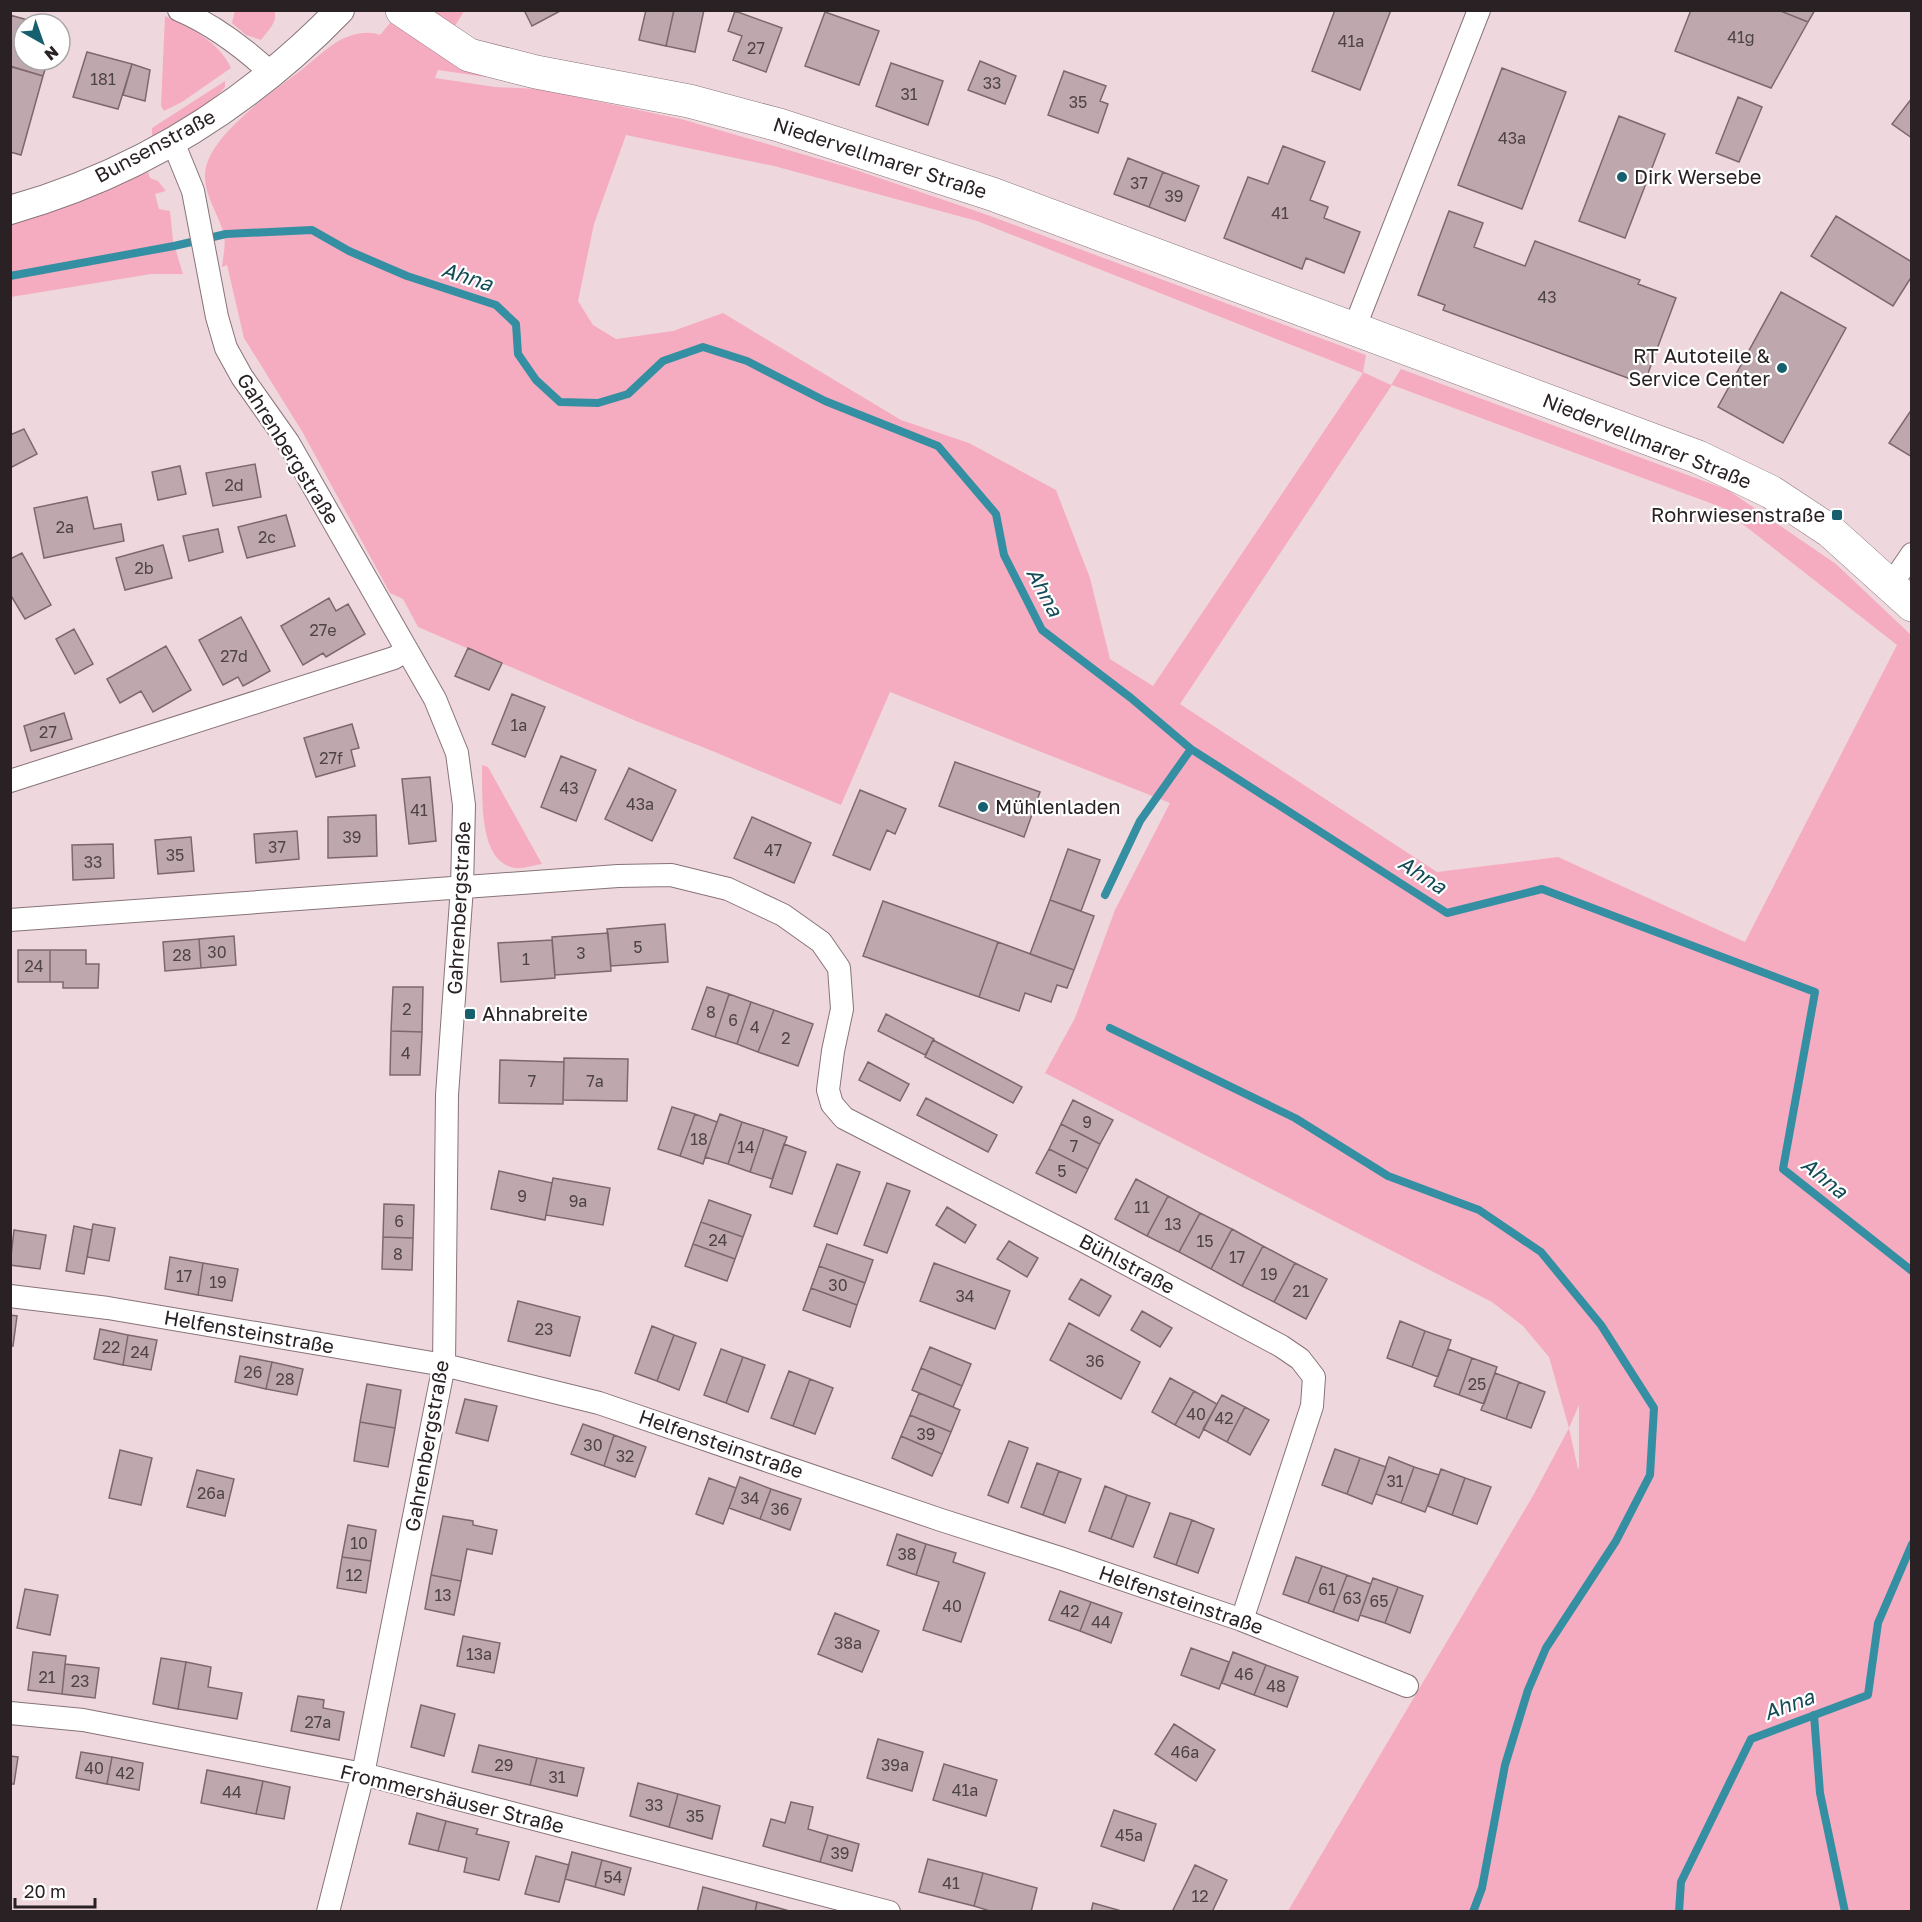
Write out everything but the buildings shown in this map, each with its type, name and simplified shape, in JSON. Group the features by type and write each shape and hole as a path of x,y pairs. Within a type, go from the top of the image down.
{"main road":[{"name":"Niedervellmarer Straße","path":"402,10 469,55 536,72 688,101 779,124 992,194 1698,457 1771,492 1830,531 1901,595"}],"street":[{"path":"179,10 202,20 253,56 272,73"},
{"name":"Bunsenstraße","path":"10,210 44,200 92,181 173,142 211,119 272,73 319,32 340,10"},
{"path":"1354,328 1479,10"},
{"name":"Gahrenbergstraße","path":"173,142 193,191 217,317 226,348 242,377 288,442 435,699 457,753 464,805 462,888 447,1095 444,1365 363,1774 328,1911"},
{"path":"1901,595 1911,554"},
{"path":"10,781 382,661 407,650"},
{"name":"Bühlstraße","path":"462,888 618,876 671,875 728,889 783,915 821,942 840,968 842,1009 828,1090 832,1104 844,1118 1091,1245 1281,1346 1300,1359 1314,1377 1312,1406 1242,1620"},
{"path":"10,920 462,888"},
{"name":"Helfensteinstraße","path":"10,1296 108,1308 444,1365 598,1402 1242,1620 1407,1686"},
{"name":"Frommershäuser Straße","path":"10,1713 83,1720 363,1774 889,1911"}],"shaded area":[{"path":"235,11 274,11 275,19 261,40 246,35 232,23"},
{"path":"400,11 464,11 455,26 443,57 490,74 486,77 438,70 435,78 495,87 539,89 681,119 847,167 982,213 1366,355 1363,372 1391,385 1401,369 1728,490 1836,564 1911,635 1911,1911 1288,1911 1534,1494 1569,1428 1549,1357 1523,1326 1492,1302 1045,1073 1075,1018 1115,910 1170,803 890,692 841,805 636,721 418,627 403,599 390,593 303,433 244,338 227,265 222,267 224,235 205,182 209,160 217,145 243,116 340,40 360,33 380,35","holes":["626,135 774,166 977,221 1363,373 1153,686 1110,659 1090,578 1056,490 969,443 901,420 723,313 673,331 616,339 593,325 578,301 594,224","1392,385 1721,507 1897,645 1745,942 1558,857 1437,872 1180,704","1579,1405 1579,1468 1578,1469 1569,1428"]},
{"path":"165,16 203,36 219,50 231,68 182,102 164,111 161,106"},
{"path":"225,81 225,87 209,103 152,138 152,128"},
{"path":"148,172 150,178 158,181 166,191 155,194 159,209 170,211 173,241 183,274 151,274 11,297 11,223 49,213"},
{"path":"482,765 488,767 542,864 515,868 503,863 494,853 485,825"}],"waterway":[{"name":"Ahna","path":"10,276 174,246 226,234 312,230 349,251 407,276 496,305 516,324 518,354 536,380 560,402 598,403 628,394 663,361 703,347 747,361 825,401 938,446 996,514 1004,555 1042,630 1131,698 1191,749 1447,913 1542,889 1815,992 1783,1169 1912,1271"},
{"path":"1105,895 1140,821 1191,749"},
{"path":"1110,1028 1295,1118 1388,1176 1479,1210 1541,1252 1601,1325 1654,1408 1650,1475 1616,1541 1546,1648 1528,1690 1505,1765 1482,1888 1473,1912"},
{"name":"Ahna","path":"1679,1912 1681,1882 1751,1739 1868,1695 1878,1623 1912,1544"},
{"path":"1814,1715 1820,1793 1845,1912"}],"place":[{"name":"Dirk Wersebe","path":"1622,177"},
{"name":"RT Autoteile & Service Center","path":"1782,368"},
{"name":"Rohrwiesenstraße","path":"1837,515"},
{"name":"Mühlenladen","path":"983,807"},
{"name":"Ahnabreite","path":"470,1014"}]}
